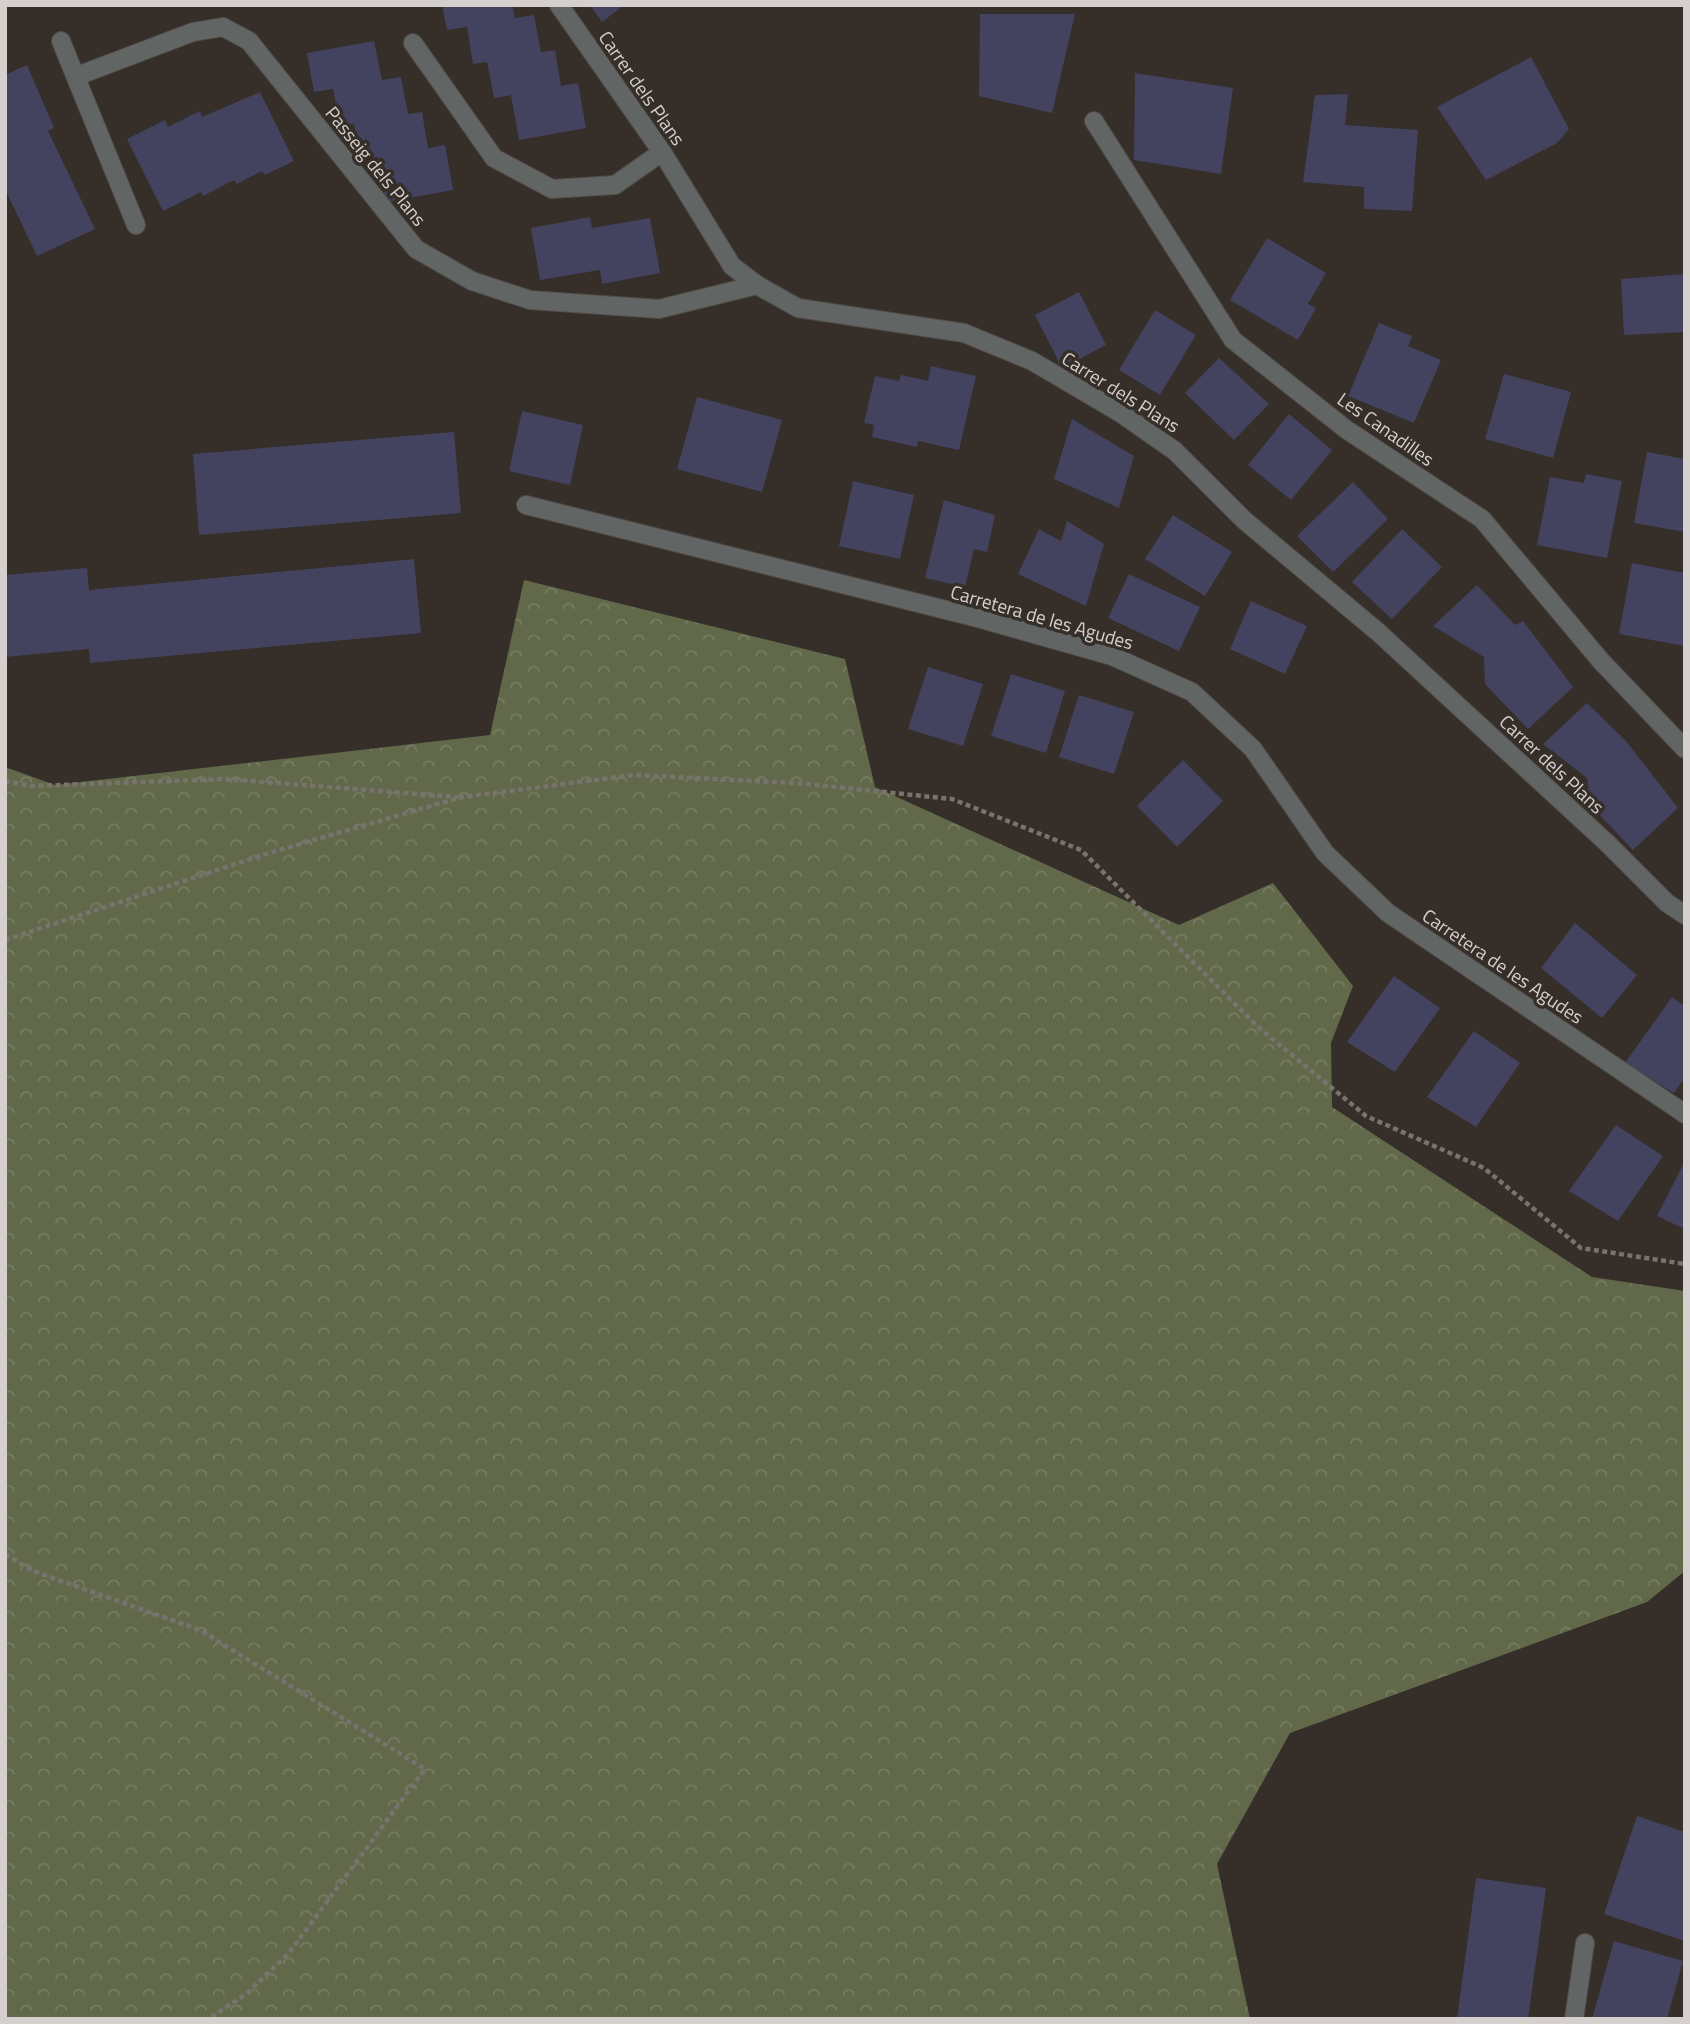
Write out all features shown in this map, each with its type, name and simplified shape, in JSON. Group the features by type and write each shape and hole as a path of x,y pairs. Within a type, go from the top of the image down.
{"street":[{"name":"Carrer dels Plans","path":"559,5 663,152 732,266 757,285 798,308 964,333 1032,361 1122,414 1175,452 1244,520 1378,632 1607,843 1667,903 1685,915"},
{"name":"Passeig dels Plans","path":"77,76 193,32 223,27 249,41 416,249 472,281 530,300 659,309 757,285"},
{"path":"61,41 136,225"},
{"path":"413,43 494,158 552,189 615,185 663,152"},
{"name":"Les Canadilles","path":"1094,121 1233,340 1347,430 1482,519 1601,661 1685,749"},
{"name":"Carretera de les Agudes","path":"526,505 1012,627 1112,656 1192,692 1253,749 1325,853 1388,913 1685,1114"},
{"path":"1574,2019 1585,1943"}],"path":[{"path":"5,940 269,853 462,797 634,775 796,783 952,799 1081,850 1258,1027 1366,1116 1484,1168 1581,1248 1685,1264"},
{"path":"5,780 32,786 225,779 462,797"},
{"path":"5,1554 33,1572 200,1630 425,1769 289,1953 246,1994 208,2019"}],"green space":[{"path":"524,580 845,659 875,787 1179,925 1273,883 1353,986 1331,1043 1332,1107 1592,1277 1685,1291 1685,1571 1647,1602 1290,1733 1217,1864 1250,2019 5,2019 5,767 55,785 490,735"}],"building":[{"path":"442,5 512,5 515,18 534,15 541,52 555,50 561,86 578,83 586,128 519,140 511,95 494,98 487,62 473,64 467,27 447,30"},
{"path":"590,5 624,5 602,22"},
{"path":"980,14 1075,14 1052,113 979,96"},
{"path":"374,41 382,80 401,77 408,114 422,112 428,148 445,145 453,190 386,202 378,157 361,160 354,124 340,126 333,89 314,92 307,53"},
{"path":"1531,57 1569,129 1557,143 1486,180 1437,107"},
{"path":"27,65 54,128 48,131 95,229 37,256 5,189 5,75"},
{"path":"1135,73 1233,88 1221,174 1134,160"},
{"path":"260,92 294,161 265,175 262,171 237,184 234,180 203,196 201,192 163,211 127,139 165,120 168,127 200,111 202,117"},
{"path":"1348,94 1345,125 1418,130 1412,211 1364,209 1364,187 1303,182 1315,95"},
{"path":"590,217 592,228 650,218 660,273 602,284 600,270 540,280 531,228"},
{"path":"1267,238 1326,273 1308,304 1316,308 1298,340 1230,300"},
{"path":"1685,274 1685,332 1624,335 1621,279"},
{"path":"1079,292 1106,345 1062,368 1035,315"},
{"path":"1155,310 1196,335 1160,395 1119,370"},
{"path":"1379,323 1412,336 1408,346 1441,360 1414,423 1348,396"},
{"path":"1219,358 1269,404 1234,440 1185,393"},
{"path":"931,366 976,376 959,450 918,441 917,447 872,437 874,425 864,423 875,376 899,381 901,375 928,381"},
{"path":"1504,374 1571,392 1553,458 1485,439"},
{"path":"697,397 782,420 762,492 677,469"},
{"path":"522,411 583,425 570,485 509,471"},
{"path":"1289,414 1332,450 1291,500 1248,465"},
{"path":"1072,419 1134,456 1119,508 1054,479"},
{"path":"454,432 461,513 199,535 193,454"},
{"path":"1647,452 1685,459 1685,532 1634,523"},
{"path":"1586,474 1622,481 1607,558 1537,545 1550,477 1584,483"},
{"path":"853,481 914,495 900,559 839,546"},
{"path":"1353,482 1388,519 1333,572 1297,536"},
{"path":"944,500 995,515 987,552 974,549 965,587 925,578"},
{"path":"1173,515 1232,552 1205,596 1145,559"},
{"path":"1067,521 1104,544 1086,606 1018,574 1039,529 1061,541"},
{"path":"1402,529 1442,567 1392,619 1352,582"},
{"path":"414,559 421,633 90,663 89,649 5,657 5,575 87,568 89,590"},
{"path":"1632,563 1685,573 1685,646 1619,634"},
{"path":"1129,574 1200,607 1179,651 1108,618"},
{"path":"1477,585 1515,625 1523,621 1573,687 1528,729 1485,684 1484,657 1433,626"},
{"path":"1251,601 1307,626 1285,674 1230,649"},
{"path":"928,667 983,684 963,746 908,729"},
{"path":"1011,674 1065,691 1046,753 991,736"},
{"path":"1079,695 1134,712 1114,774 1059,757"},
{"path":"1587,703 1626,741 1678,808 1633,850 1590,805 1587,778 1543,744"},
{"path":"1183,760 1223,801 1177,847 1137,806"},
{"path":"1575,923 1637,975 1602,1018 1541,968"},
{"path":"1394,976 1440,1008 1395,1072 1347,1042"},
{"path":"1672,997 1685,1006 1685,1077 1674,1093 1625,1063"},
{"path":"1474,1031 1520,1063 1476,1127 1427,1097"},
{"path":"1616,1125 1663,1156 1618,1221 1569,1191"},
{"path":"1683,1165 1685,1167 1685,1229 1657,1216"},
{"path":"1637,1816 1685,1832 1685,1941 1604,1914"},
{"path":"1476,1878 1546,1888 1528,2019 1457,2019"},
{"path":"1614,1941 1683,1961 1667,2019 1592,2019"}]}
